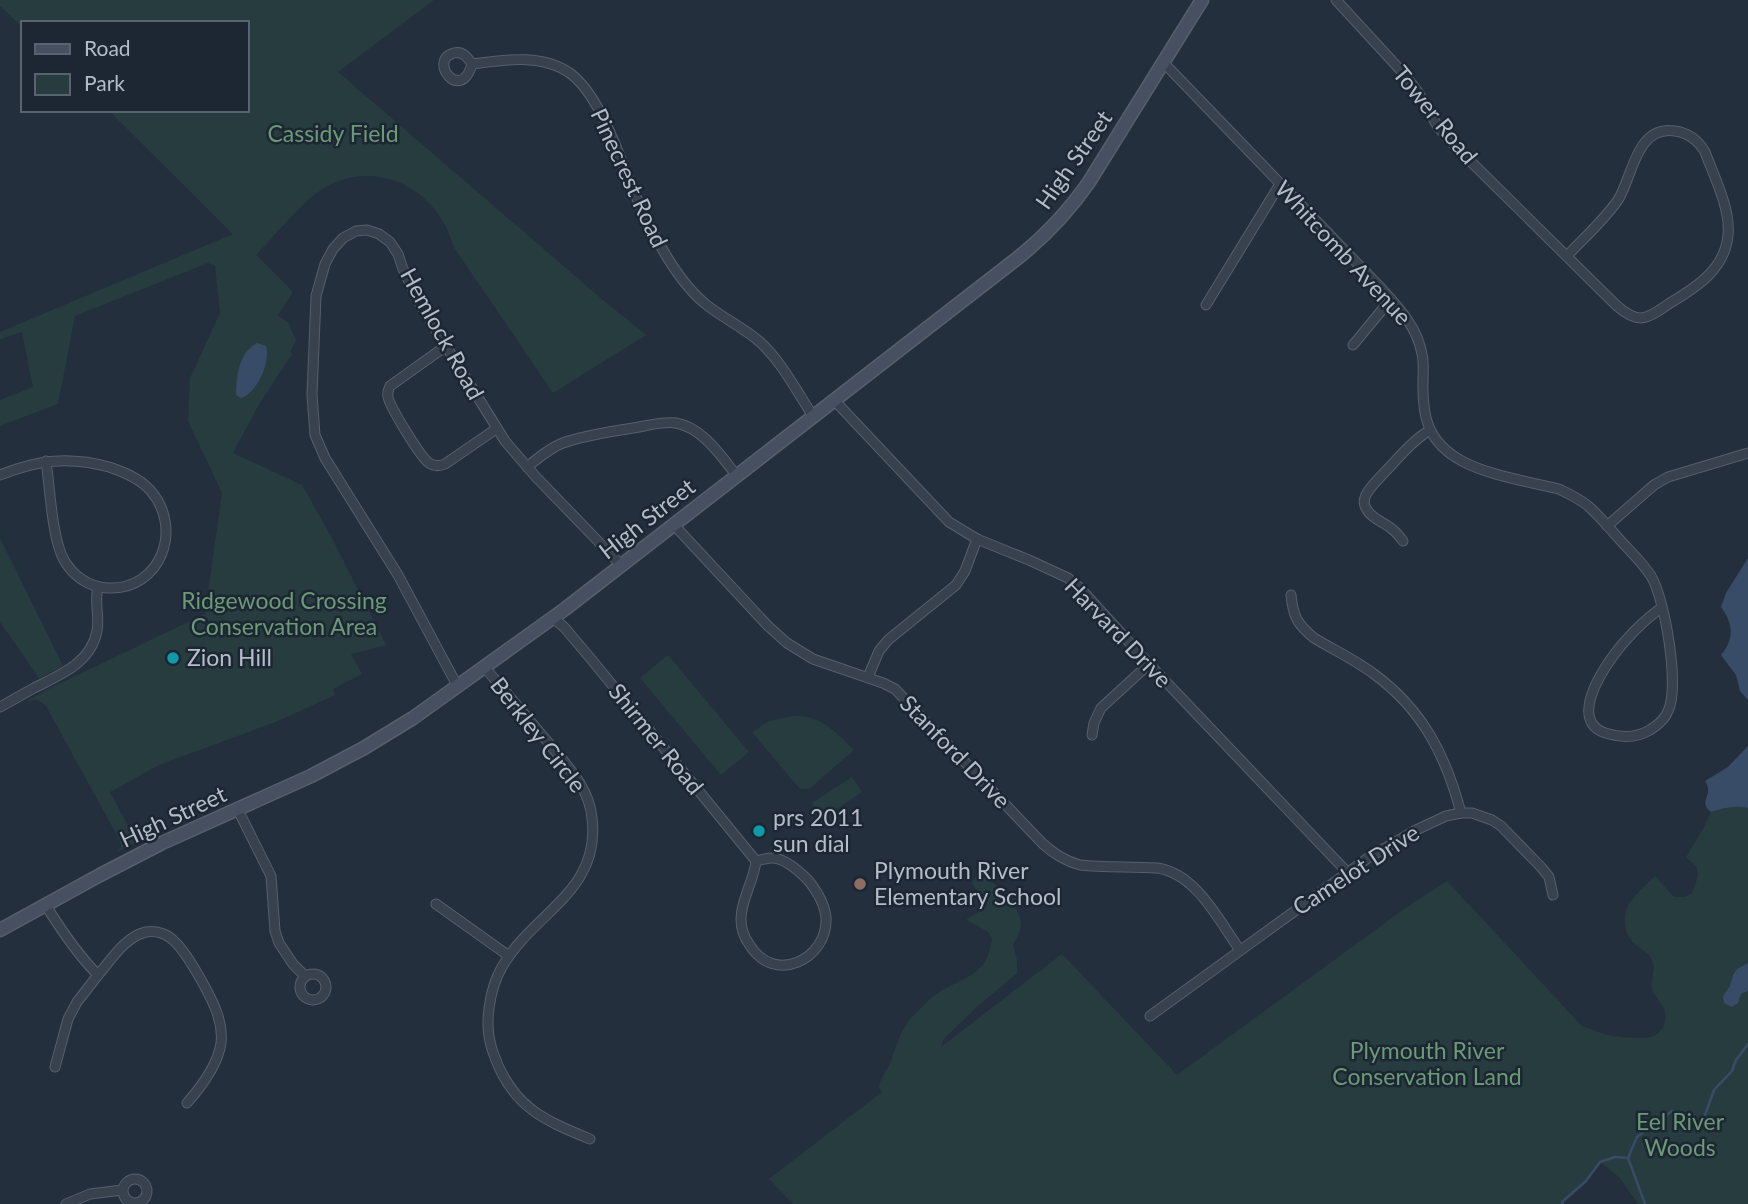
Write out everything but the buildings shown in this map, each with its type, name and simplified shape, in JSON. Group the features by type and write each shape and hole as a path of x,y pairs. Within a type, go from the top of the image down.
{"main road":[{"name":"High Street","path":"0,930 162,843 292,786 390,733 485,668 674,525 1026,251 1057,223 1075,203 1097,170 1202,0"}],"street":[{"name":"Tower Road","path":"1336,0 1405,75 1438,127 1457,148 1625,313 1639,318 1653,314 1704,281 1721,259 1727,244 1728,218 1700,144 1693,138 1666,130 1648,139 1640,148 1618,199 1567,256"},
{"name":"Pinecrest Road","path":"472,64 524,59 552,64 571,74 595,103 645,218 680,276 707,306 762,344 776,360 813,416"},
{"name":"Whitcomb Avenue","path":"1163,62 1409,321 1422,354 1423,410 1430,430"},
{"path":"1206,305 1280,184"},
{"name":"Hemlock Road","path":"458,687 398,575 319,446 315,435 312,412 316,296 321,273 330,254 347,235 356,231 373,231 385,237 395,247 415,295 496,429 527,467 621,565"},
{"path":"1353,345 1391,299"},
{"path":"446,346 390,386 389,400 402,423 425,460 436,466 449,462 496,429"},
{"name":"Harvard Drive","path":"834,400 935,509 960,530 1068,578 1079,587 1347,872"},
{"path":"527,467 561,443 676,423 701,435 737,476"},
{"path":"1403,541 1391,528 1370,513 1364,501 1408,447 1430,430 1441,446 1460,461 1482,470 1559,489 1586,504 1649,573 1662,607 1666,627 1672,698 1669,710 1656,726 1640,735 1618,736 1597,730 1592,724 1588,710 1594,689 1626,640 1639,625 1662,607"},
{"path":"1607,526 1654,485 1668,477 1748,453"},
{"path":"0,475 22,466 46,461 76,460 115,469 142,483 160,505 166,534 159,562 144,578 131,585 113,589 86,583 71,570 61,553 46,461"},
{"name":"Stanford Drive","path":"674,525 768,626 788,643 813,659 895,689 1056,855 1080,865 1156,868 1177,874 1187,880 1203,898 1240,950"},
{"path":"867,677 879,651 888,640 956,585 965,571 977,539"},
{"path":"0,707 57,677 84,658 97,632 98,587"},
{"path":"1292,595 1295,618 1307,632 1374,674 1416,713 1446,764 1461,813 1483,816 1501,826 1549,877 1553,895"},
{"name":"Shirmer Road","path":"553,618 592,659 756,861"},
{"path":"1092,735 1101,708 1149,664"},
{"name":"Berkley Circle","path":"485,668 576,776 589,800 593,831 589,860 582,875 509,956 495,982 488,1017 490,1042 497,1065 510,1088 529,1108 555,1125 590,1139"},
{"path":"237,810 271,876 275,932 279,943 304,976"},
{"name":"Camelot Drive","path":"1150,1016 1368,858 1424,825 1461,813"},
{"path":"772,858 791,865 812,885 822,902 826,918 824,934 813,951 795,963 779,966 770,964 753,951 746,939 741,916 755,873 756,861 772,858"},
{"path":"45,904 73,947 98,975"},
{"path":"436,904 509,956"},
{"path":"55,1067 68,1019 77,1002 127,943 138,935 157,932 176,942 188,957 217,1012 221,1031 217,1056 202,1086 187,1103"},
{"path":"66,1204 90,1194 122,1190"}],"green space":[{"path":"0,0 434,0 338,72 646,335 553,393 453,246 445,226 433,208 419,194 382,177 362,176 341,180 321,190 304,204 256,255 293,292 277,316 288,322 296,340 290,352 292,354 257,408 233,453 302,485 386,645 351,654 362,674 333,689 335,695 278,721 159,765 110,792 133,835 144,838 117,852 121,847 120,841 46,706 38,700 27,701 205,614 222,493 188,421 190,378 220,313 215,266 208,263 75,316 58,404 0,426 0,400 33,387 22,332 0,339 0,332 233,234 110,112 248,112 248,21 21,21 21,26 0,6"},
{"path":"0,538 63,666 39,678 0,622"},
{"path":"668,655 749,752 721,775 640,678"},
{"path":"804,716 820,722 854,750 809,789 800,789 752,732 769,721"},
{"path":"852,777 862,792 823,818 812,803"},
{"name":"Plymouth River Conservation Land","path":"1741,806 1748,808 1748,963 1736,971 1731,984 1738,1003 1741,994 1748,991 1748,1204 1638,1204 1620,1178 1600,1162 1563,1204 793,1204 769,1179 882,1092 879,1088 881,1081 909,1020 935,995 974,973 986,960 992,938 987,931 966,920 987,906 972,883 977,875 998,887 1020,917 1020,929 1013,945 1017,973 943,1040 941,1047 1062,954 1177,1075 1404,909 1447,881 1582,1026 1612,1036 1647,1038 1660,1031 1666,1016 1652,989 1653,962 1628,936 1625,919 1628,906 1655,876 1674,897 1685,897 1692,893 1698,875 1696,866 1686,857 1711,812"}],"water":[{"path":"257,343 266,346 265,368 257,384 241,398 236,395 242,359"},
{"path":"1748,558 1748,700 1740,691 1736,675 1721,655 1729,643 1731,631 1721,607 1726,593"},
{"path":"1748,746 1748,808 1729,807 1711,812 1706,804 1708,786 1705,781 1728,767"},
{"path":"1748,963 1748,991 1741,994 1738,1003 1732,1007 1724,1003 1723,996 1737,969"}],"waterway":[{"path":"1563,1204 1600,1162 1615,1157 1628,1158 1637,1137 1672,1111 1682,1114 1686,1124 1698,1123 1705,1115 1714,1090 1732,1071 1736,1060 1748,1044"},
{"path":"1628,1158 1645,1204"}],"place":[{"name":"Zion Hill","path":"173,658"},
{"name":"prs 2011 sun dial","path":"759,831"},
{"name":"Plymouth River Elementary School","path":"860,884"}],"park label":[{"name":"Cassidy Field","path":"333,134"},
{"name":"Ridgewood Crossing Conservation Area","path":"284,614"},
{"name":"Eel River Woods","path":"1680,1135"}]}
